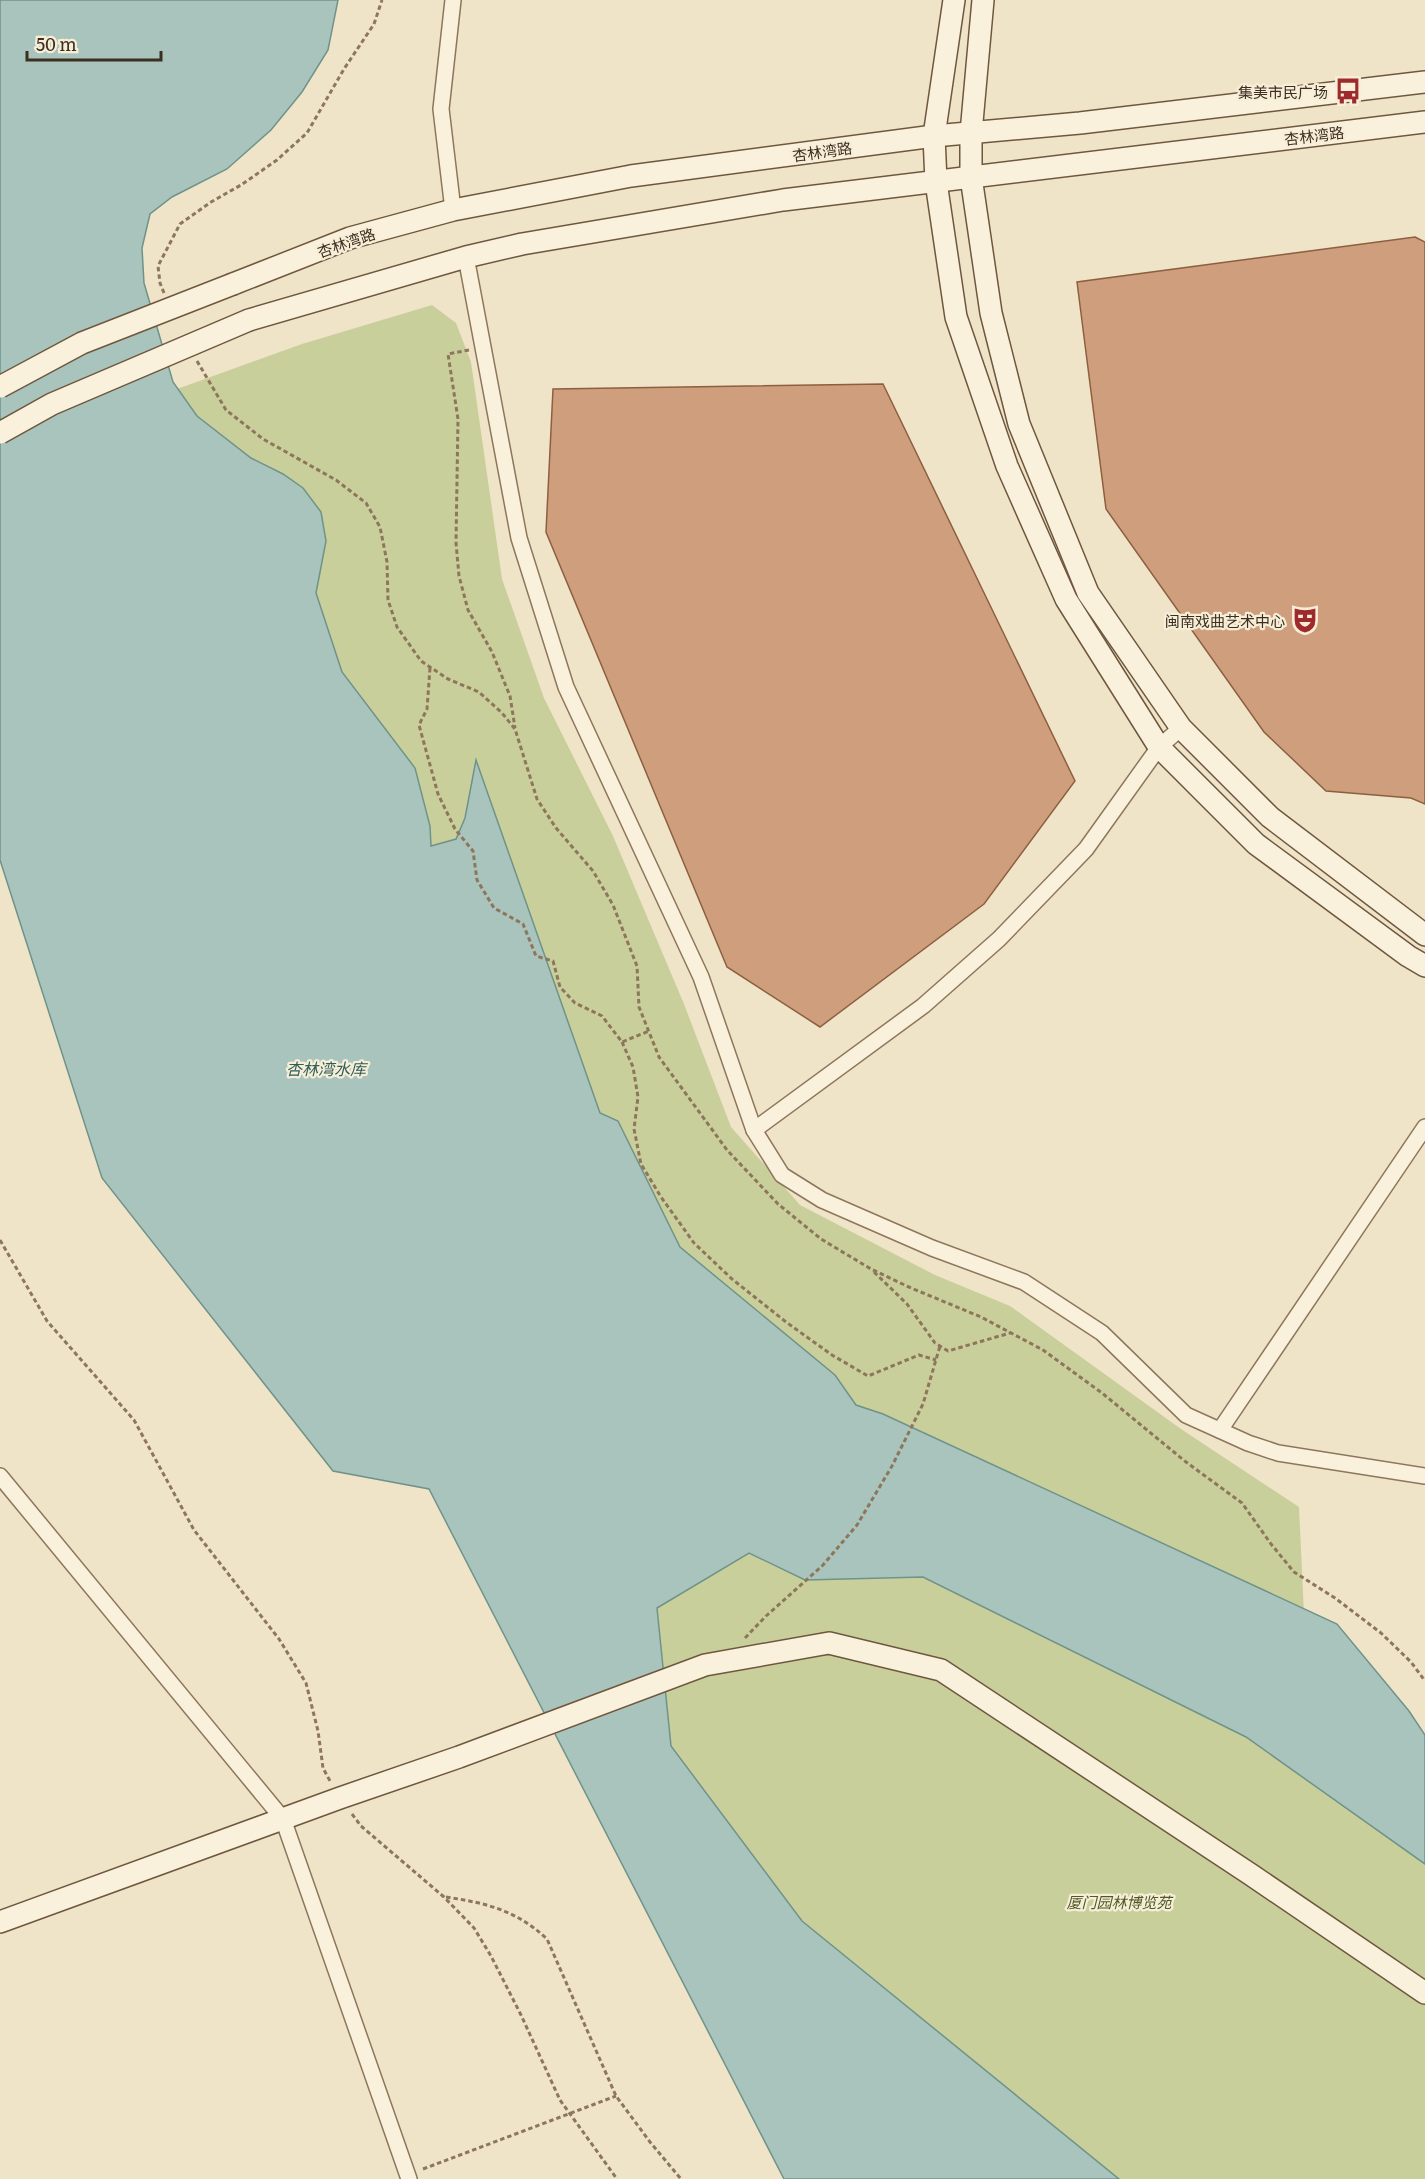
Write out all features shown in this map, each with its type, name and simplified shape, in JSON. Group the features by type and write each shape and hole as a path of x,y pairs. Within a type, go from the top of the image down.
{"street":[{"path":"453,0 441,109 453,210"},
{"path":"954,0 934,136 936,182 956,316 1007,466 1066,599 1159,747 1256,844 1408,956 1425,966"},
{"path":"983,0 971,133 971,177 991,313 1019,424 1088,593 1180,728 1270,817 1425,935"},
{"name":"杏林湾路","path":"0,387 82,344 350,238 453,210 631,176 934,136 1080,123 1425,82"},
{"name":"杏林湾路","path":"0,433 52,404 249,320 466,257 522,244 783,200 1425,122"},
{"path":"466,257 519,538 566,687 701,977 754,1130 782,1175 822,1200 932,1248 1024,1282 1102,1334 1186,1415 1248,1443 1278,1453 1425,1476"},
{"path":"754,1130 923,1006 999,939 1086,849 1159,747 1180,728"},
{"path":"1220,1430 1425,1127"},
{"path":"0,1476 283,1819 408,2177"},
{"path":"0,1922 459,1757 705,1665 829,1643 941,1670 1250,1874 1425,1994"}],"path":[{"path":"483,348 448,354 458,419 456,543 459,576 468,610 492,652 510,696 515,729"},
{"path":"430,667 427,709 419,725 438,794 455,830 473,851 477,880 494,908 523,924 536,956 553,961 560,987 575,1003 602,1017 622,1042 633,1067 638,1097 634,1129 641,1164 694,1243 732,1279 786,1322 832,1355 868,1376 919,1355 936,1360"},
{"path":"622,1042 649,1031"},
{"path":"0,1240 47,1322 134,1420 194,1530 279,1639 306,1683 318,1731 323,1768 340,1798 361,1826 444,1897 474,1928 491,1956 560,2100 617,2179"},
{"path":"871,1269 907,1304 934,1342 948,1351 1011,1333"},
{"path":"734,1660 739,1644 766,1616 823,1565 857,1525 892,1466 923,1404 940,1346"},
{"path":"444,1897 480,1902 511,1913 531,1924 547,1938 616,2096 681,2179"},
{"path":"408,2177 616,2096"}],"green space":[{"path":"432,305 456,323 471,362 502,579 544,698 613,836 684,1004 731,1127 800,1205 935,1275 1010,1306 1181,1429 1299,1507 1306,1656 805,1447 532,1123 166,393 302,344"},
{"name":"厦门园林博览苑","path":"785,1461 1425,1837 1425,2179 1027,2179 663,1828 563,1628"}],"water":[{"name":"杏林湾水库","path":"0,0 338,0 328,50 302,92 271,130 227,169 172,197 150,214 142,248 144,283 173,382 197,416 251,458 283,474 303,488 321,512 326,541 316,593 342,672 415,768 430,826 431,846 456,839 465,818 476,760 600,1113 618,1121 680,1247 835,1375 856,1405 883,1414 1337,1624 1409,1711 1425,1735 1425,1864 1246,1737 923,1577 805,1580 749,1553 657,1608 671,1746 802,1921 1119,2179 784,2179 429,1489 333,1471 102,1178 0,860"}],"building":[{"name":"闽南戏曲艺术中心","path":"1415,237 1425,242 1425,804 1411,798 1326,791 1264,732 1106,509 1077,282"},
{"path":"883,384 1075,781 984,904 820,1027 727,967 546,532 553,389"}],"place":[{"name":"集美市民广场","path":"1348,91"},
{"name":"闽南戏曲艺术中心","path":"1305,620"}]}
